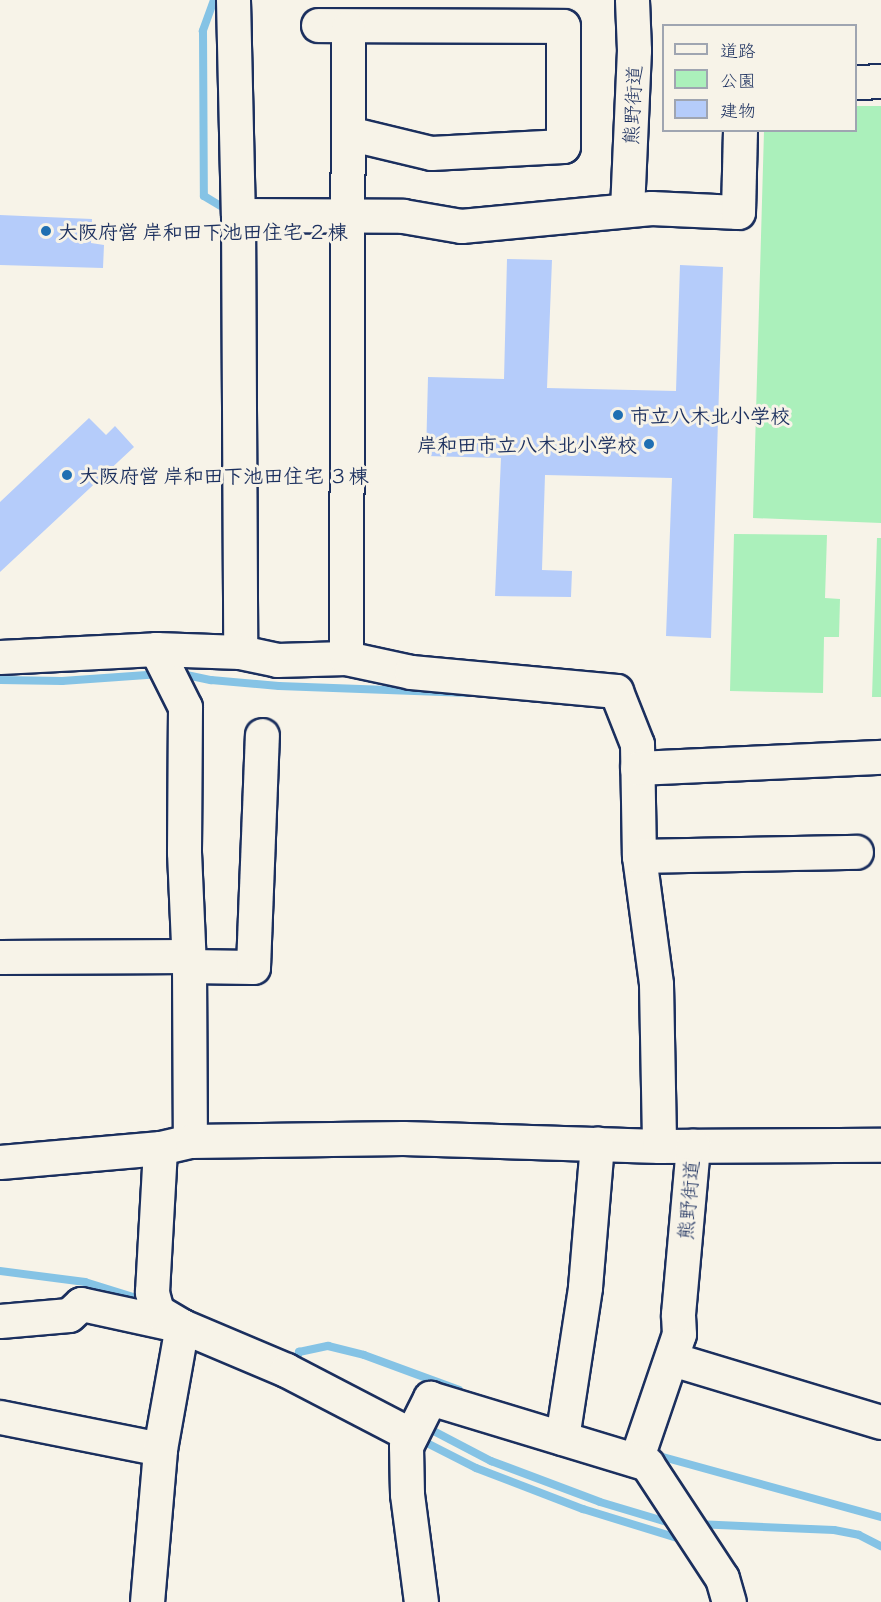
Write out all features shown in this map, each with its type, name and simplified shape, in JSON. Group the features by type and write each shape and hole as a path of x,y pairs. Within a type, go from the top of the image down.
{"street":[{"path":"233,0 238,215 240,652"},
{"name":"熊野街道","path":"627,210 634,50 632,0"},
{"path":"0,657 156,649 240,652 277,660 346,658 348,133 333,27 562,26 563,146 431,153 348,133"},
{"path":"857,82 881,81"},
{"path":"238,215 403,216 461,226 651,208 738,212 740,132"},
{"path":"147,1602 160,1449 164,1310 189,961 184,852 185,707 156,649"},
{"name":"熊野街道","path":"346,658 411,672 616,691 637,744 639,856 656,984 659,1146 693,1146 678,1314 679,1334 636,1460"},
{"path":"0,957 189,961 253,967 262,735"},
{"path":"637,768 881,757"},
{"path":"639,856 856,852"},
{"path":"0,1162 175,1145 403,1138 659,1146"},
{"path":"562,1438 585,1287 597,1143"},
{"path":"693,1146 881,1145"},
{"path":"0,1322 69,1315 81,1304 164,1310 286,1370 415,1427"},
{"path":"672,1359 881,1422"},
{"path":"421,1602 407,1494 406,1446 430,1398 646,1464 735,1600"},
{"path":"0,1417 160,1449"}],"green space":[{"path":"857,106 881,106 881,523 753,518 764,132 857,132"},
{"path":"734,534 827,535 825,598 840,599 839,637 824,637 823,693 730,691"},
{"path":"877,538 881,538 881,697 872,697"}],"building":[{"name":"大阪府営 岸和田下池田住宅 ２棟","path":"0,215 92,219 91,243 104,245 103,268 0,265"},
{"path":"507,259 552,260 547,388 676,391 680,265 723,267 711,638 666,636 672,478 545,475 542,570 572,571 571,597 495,596 501,458 426,456 428,377 504,379"},
{"name":"大阪府営 岸和田下池田住宅 ３棟","path":"89,418 106,435 115,426 134,447 0,572 0,502"}],"waterway":[{"path":"214,0 203,31 204,196 222,207"},
{"path":"177,673 211,680 279,686 469,693"},
{"path":"0,680 62,681 161,674"},
{"path":"0,1271 85,1282 146,1301"},
{"path":"296,1360 299,1352 328,1346 364,1355 459,1390"},
{"path":"424,1426 491,1461 600,1502 674,1524"},
{"path":"419,1439 476,1468 583,1509 684,1540"},
{"path":"652,1454 881,1517"},
{"path":"696,1524 834,1530 859,1535 881,1546"}],"place":[{"name":"大阪府営 岸和田下池田住宅 ２棟","path":"46,231"},
{"name":"市立八木北小学校","path":"618,415"},
{"name":"岸和田市立八木北小学校","path":"649,444"},
{"name":"大阪府営 岸和田下池田住宅 ３棟","path":"67,475"}]}
